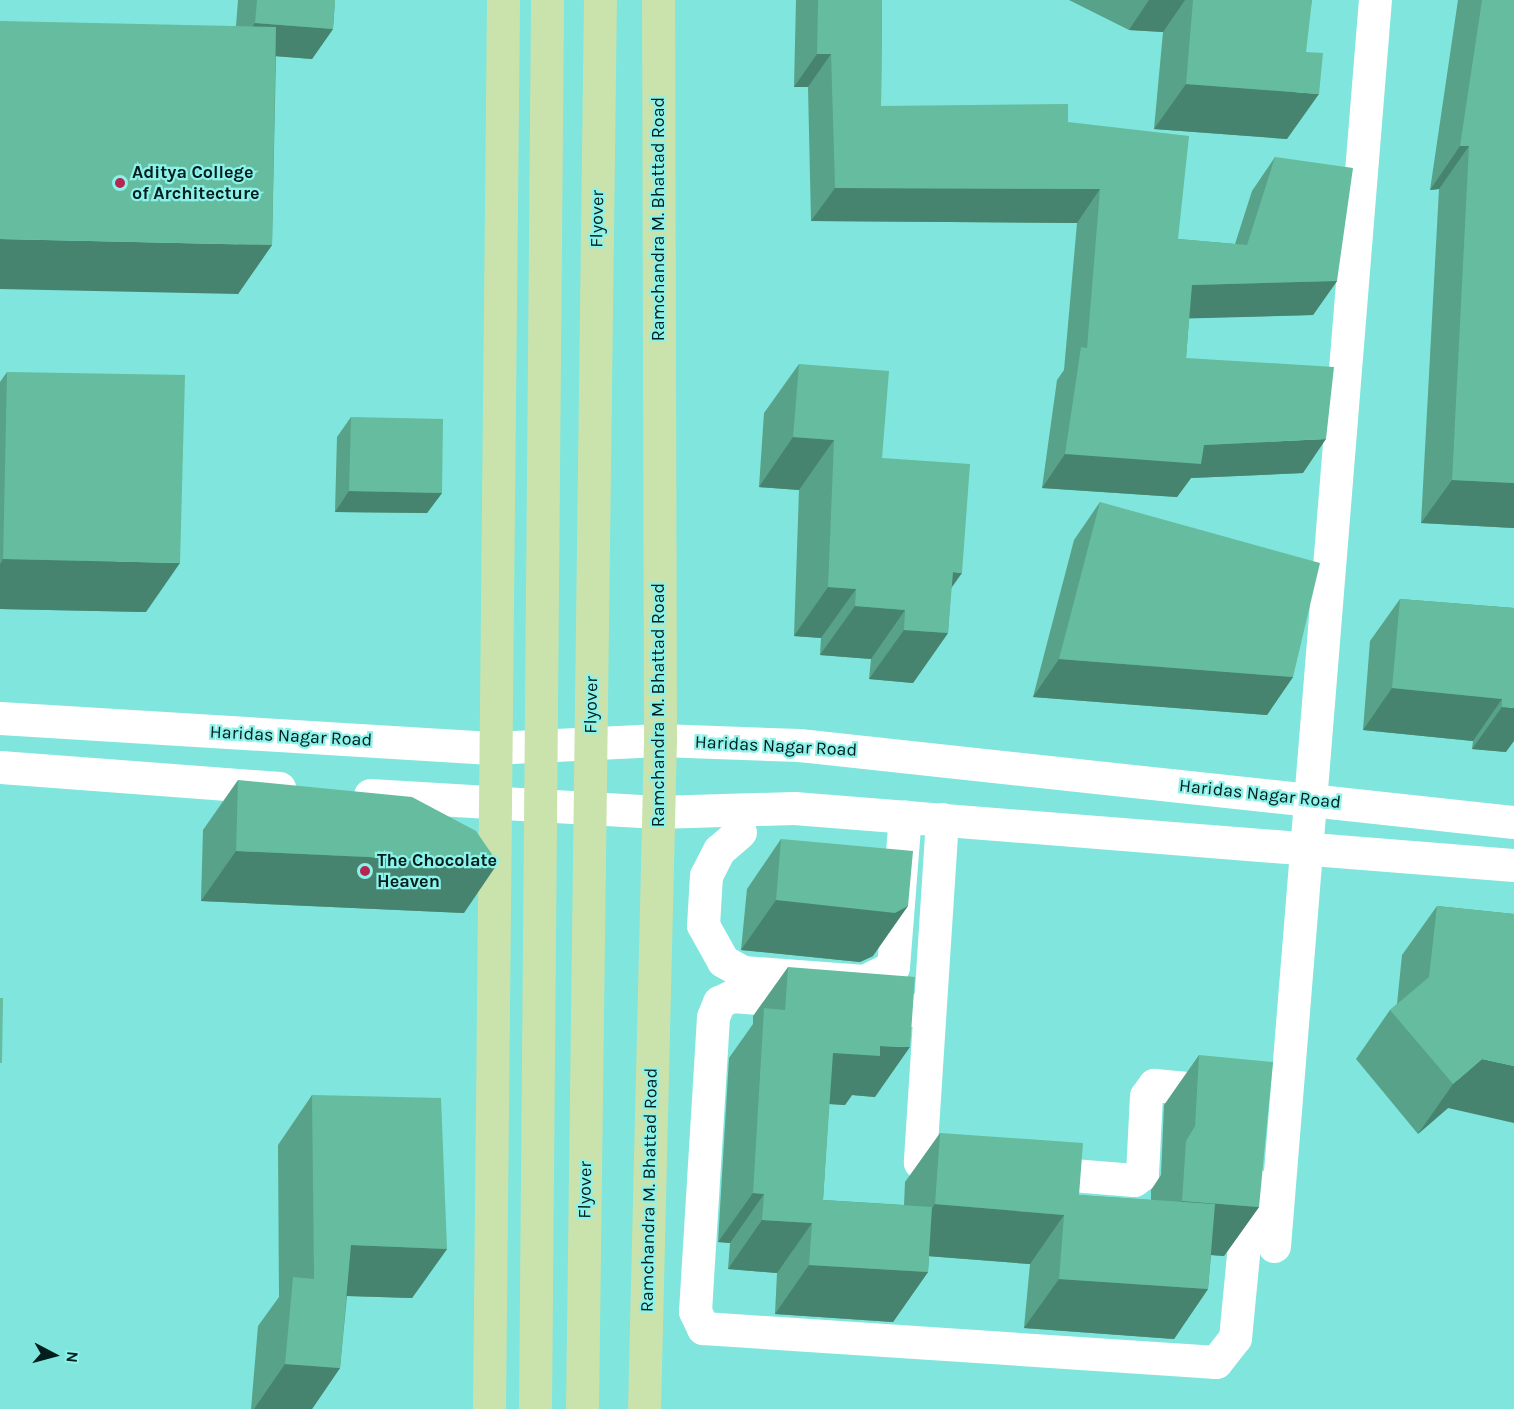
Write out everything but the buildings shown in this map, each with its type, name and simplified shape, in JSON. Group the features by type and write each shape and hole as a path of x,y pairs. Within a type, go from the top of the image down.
{"main road":[{"path":"489,1409 491,748 502,0"},
{"path":"535,1409 547,0"},
{"name":"Flyover","path":"582,1409 600,0"},
{"name":"Ramchandra M. Bhattad Road","path":"644,1409 660,740 658,0"}],"street":[{"path":"1274,1246 1305,845 1376,0"},
{"name":"Haridas Nagar Road","path":"0,718 491,748 660,740 799,745 1514,822"},
{"path":"0,767 491,804 657,812 794,808 1305,845 1514,865"},
{"path":"740,832 719,850 706,875 703,925 723,962 743,972 864,981 893,968 905,816"},
{"path":"929,1011 732,996 719,1002 713,1017 695,1311 703,1328 1216,1362 1228,1351 1234,1338 1258,1103 1251,1094 1154,1085 1146,1096 1142,1174 1134,1180 920,1162 942,819"}],"place":[{"name":"Aditya College of Architecture","path":"120,183"},
{"name":"The Chocolate Heaven","path":"365,871"}]}
